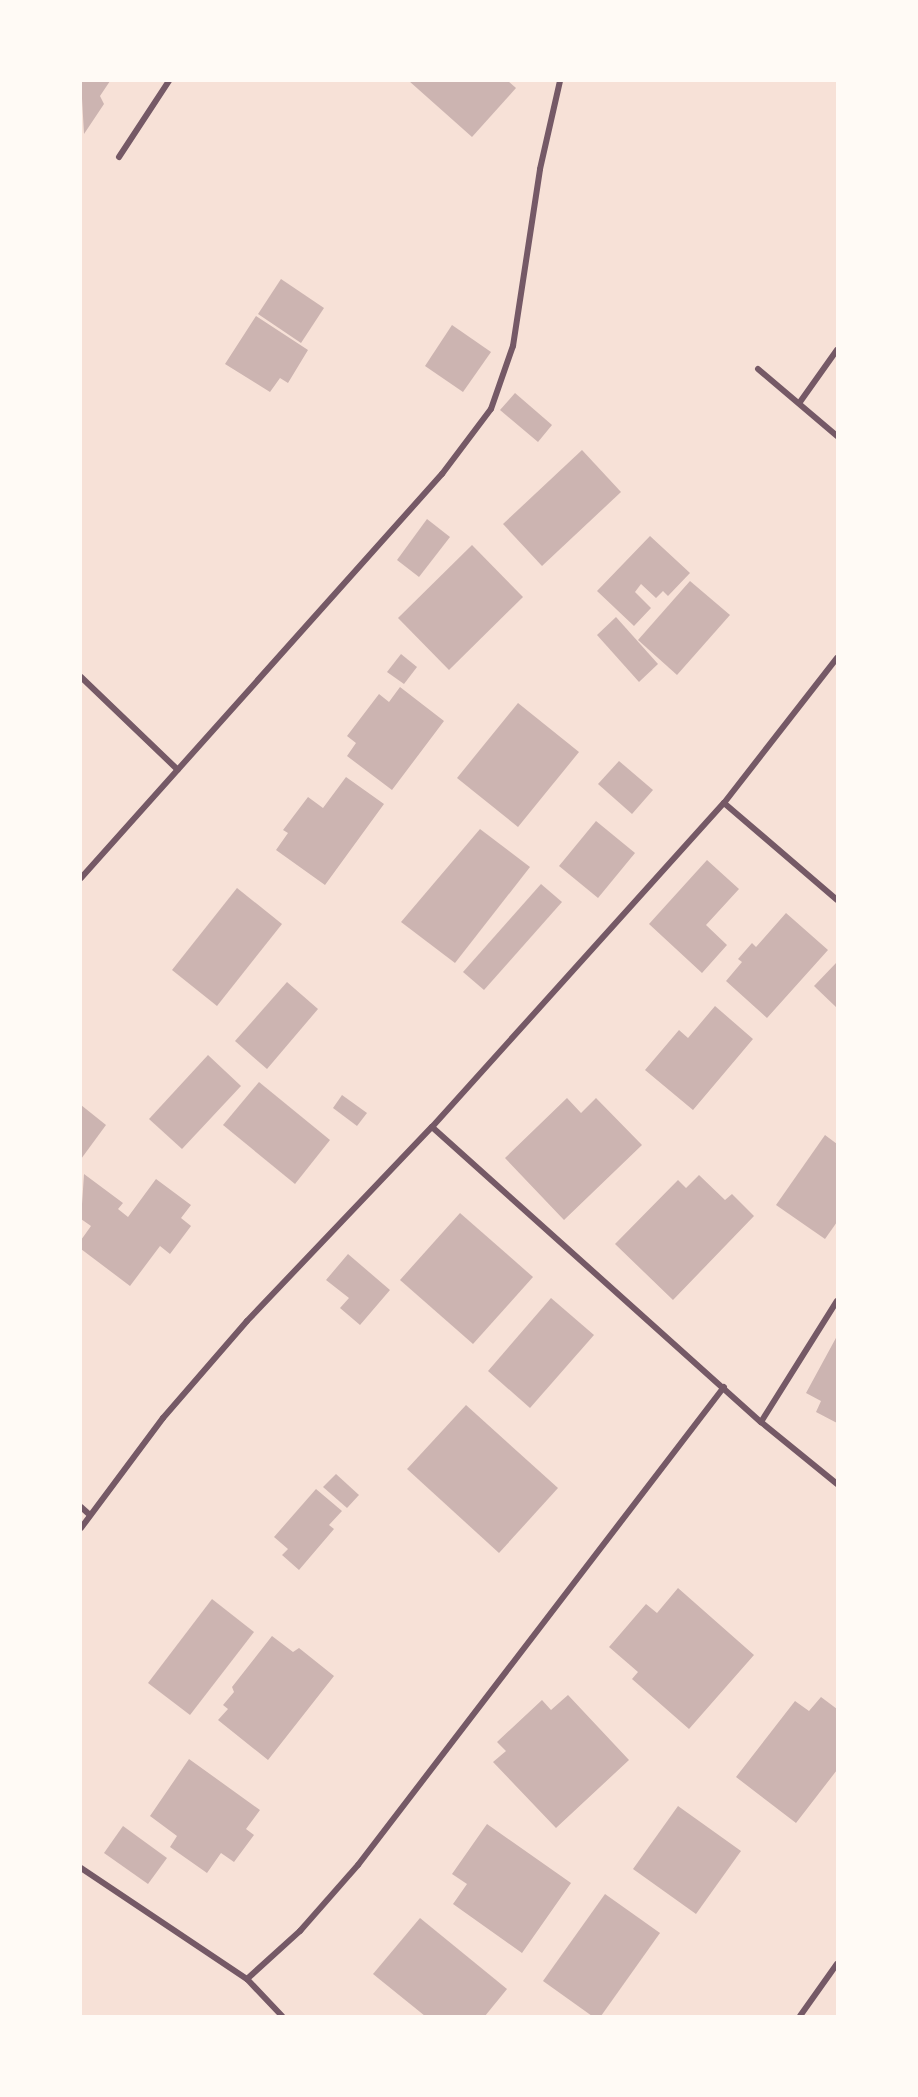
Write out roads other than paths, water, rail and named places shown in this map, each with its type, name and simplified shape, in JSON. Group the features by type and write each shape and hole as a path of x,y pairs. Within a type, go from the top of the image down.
{"street":[{"path":"119,157 169,81"},
{"path":"81,878 442,474 490,409 513,345 540,169 560,81"},
{"path":"800,402 837,350"},
{"path":"758,369 800,402 837,436"},
{"path":"81,1528 163,1418 246,1321 432,1127 724,803 837,658"},
{"path":"81,677 178,770"},
{"path":"724,803 837,900"},
{"path":"432,1127 761,1422 837,1484"},
{"path":"761,1422 837,1300"},
{"path":"247,1979 300,1931 358,1865 724,1387"},
{"path":"81,1507 90,1515"},
{"path":"81,1868 247,1979 282,2016"},
{"path":"800,2016 837,1964"}]}
